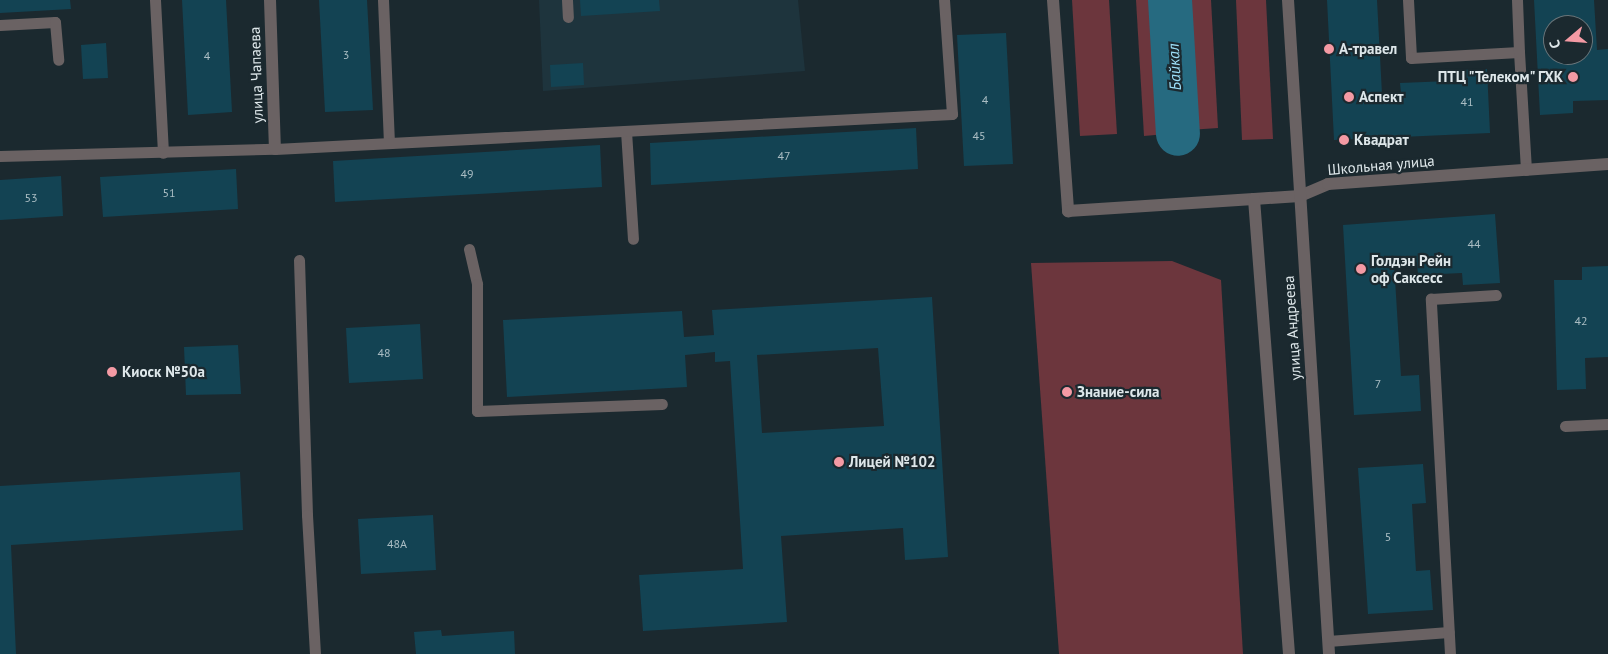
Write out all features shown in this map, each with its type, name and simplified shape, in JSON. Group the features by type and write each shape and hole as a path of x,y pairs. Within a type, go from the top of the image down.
{"street":[{"name":"улица Чапаева","path":"270,0 276,149"},
{"name":"Школьная улица","path":"1053,0 1068,211 1300,196 1328,184 1608,164"},
{"name":"улица Андреева","path":"1288,0 1329,654"},
{"name":"улица Андреева","path":"1254,198 1289,654"}],"lane":[{"path":"155,0 163,152"},
{"path":"383,0 390,141"},
{"path":"567,0 568,17"},
{"path":"0,156 276,149 390,141 952,114 944,0"},
{"path":"1408,0 1411,58 1519,52"},
{"path":"1516,0 1526,170"},
{"path":"0,25 55,22 58,60"},
{"path":"626,131 633,239"},
{"path":"469,250 477,284 477,411 662,404"},
{"path":"300,260 307,515 316,654"},
{"path":"1450,654 1431,299 1496,295"},
{"path":"1565,426 1608,424"},
{"path":"1328,641 1449,632"}],"shaded area":[{"path":"539,0 798,0 805,71 543,91"},
{"path":"1072,0 1109,0 1117,134 1080,136"},
{"path":"1136,0 1161,0 1166,134 1144,136"},
{"path":"1182,0 1211,0 1218,128 1189,130"},
{"path":"1236,0 1266,0 1273,139 1242,140"},
{"path":"1172,261 1221,280 1243,654 1059,654 1031,263"}],"building":[{"path":"0,0 70,0 71,9 0,13"},
{"path":"182,0 226,0 232,112 188,115"},
{"path":"319,0 367,0 373,110 325,112"},
{"path":"580,0 659,0 660,11 581,16"},
{"path":"1327,0 1377,0 1382,94 1401,93 1400,83 1449,81 1449,70 1487,69 1490,133 1334,140"},
{"name":"ПТЦ \"Телеком\" ГХК","path":"1534,0 1594,0 1597,50 1608,49 1608,100 1573,101 1573,113 1540,115"},
{"path":"1006,33 1013,164 964,166 957,35"},
{"path":"106,43 108,78 83,79 81,45"},
{"path":"583,63 584,85 551,87 550,65"},
{"path":"916,128 918,169 651,185 650,143"},
{"path":"600,145 602,187 335,202 333,161"},
{"path":"236,169 238,209 103,217 100,177"},
{"path":"61,176 63,216 0,220 0,180"},
{"path":"1495,214 1500,283 1463,285 1462,273 1418,275 1417,262 1394,263 1401,376 1419,375 1421,411 1354,415 1343,225"},
{"path":"1608,266 1608,357 1585,358 1586,389 1557,390 1554,280 1582,280 1582,267"},
{"name":"Лицей №102","path":"932,297 948,557 905,560 903,528 781,536 787,622 643,631 639,575 743,569 730,361 715,362 715,352 685,355 687,387 507,397 503,320 682,311 684,337 714,335 712,310","holes":["878,348 884,426 762,433 757,355"]},
{"path":"420,324 423,379 349,383 346,328"},
{"path":"238,345 241,394 186,395 184,347"},
{"path":"1423,464 1426,503 1412,504 1416,571 1430,570 1433,610 1368,614 1358,468"},
{"path":"240,472 243,530 11,545 16,654 0,654 0,486"},
{"path":"433,515 436,570 361,574 358,519"},
{"path":"441,630 442,636 514,631 515,654 416,654 414,632"}],"waterway":[{"name":"Байкал","path":"1170,0 1178,134"}],"place":[{"name":"А-травел","path":"1329,49"},
{"name":"ПТЦ \"Телеком\" ГХК","path":"1573,77"},
{"name":"Аспект","path":"1349,97"},
{"name":"Квадрат","path":"1344,140"},
{"name":"Голдэн Рейн оф Саксесс","path":"1361,269"},
{"name":"Киоск №50а","path":"112,372"},
{"name":"Знание-сила","path":"1067,392"},
{"name":"Лицей №102","path":"839,462"}]}
